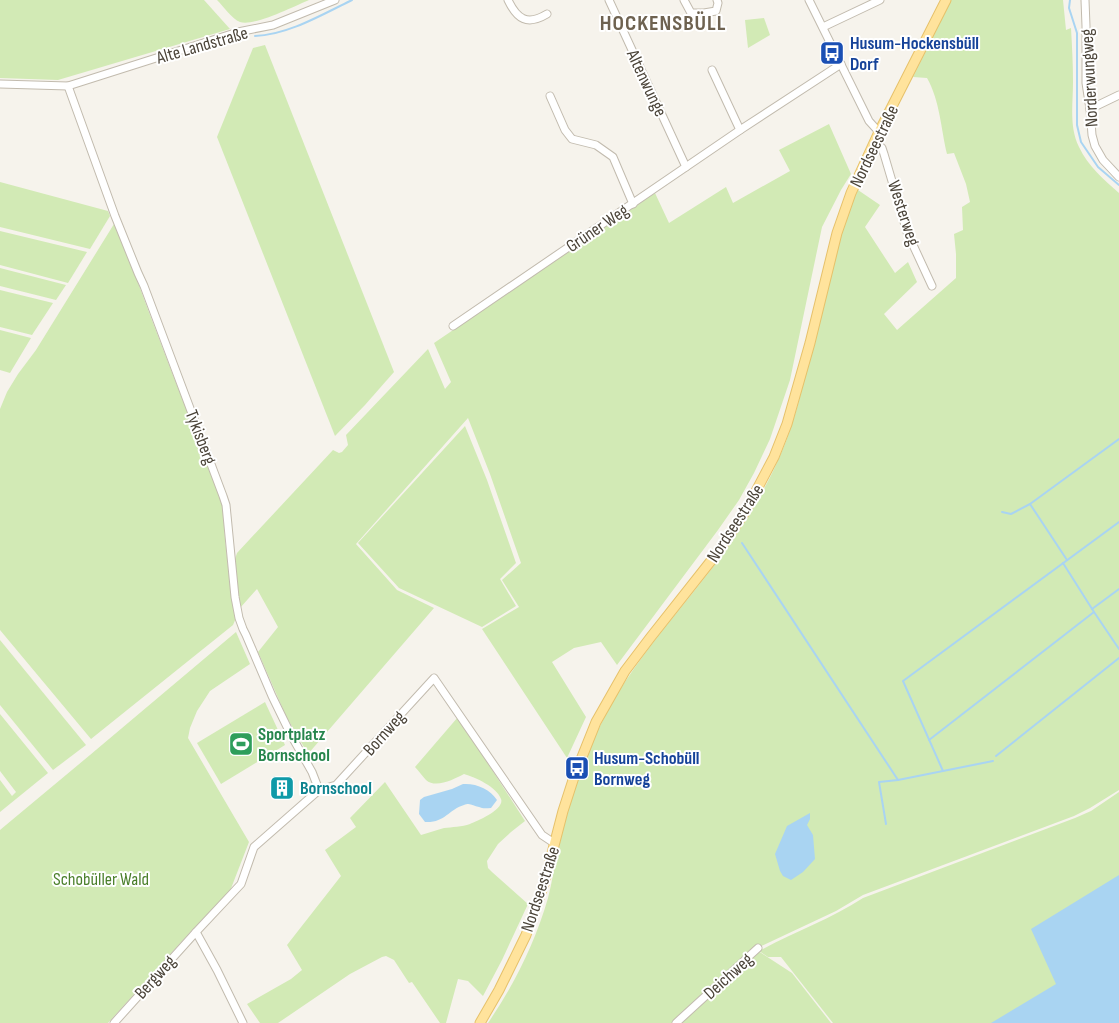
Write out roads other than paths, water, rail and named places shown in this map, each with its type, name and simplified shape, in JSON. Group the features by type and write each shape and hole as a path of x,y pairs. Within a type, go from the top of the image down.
{"main road":[{"name":"Nordseestraße","path":"480,1023 499,990 526,935 542,890 563,811 577,768 596,722 622,677 650,638 718,552 745,512 774,457 787,424 810,343 837,233 851,193 879,132 946,0"}],"street":[{"name":"Alte Landstraße","path":"0,84 68,86 238,32 273,25 335,0"},
{"path":"508,0 517,16 522,19 535,20 547,14"},
{"name":"Altenwunge","path":"609,0 686,167"},
{"path":"684,0 692,13 704,13 716,11 717,0"},
{"path":"809,0 869,122 879,132"},
{"path":"823,27 880,0"},
{"name":"Norderwungweg","path":"1085,0 1086,83 1092,135 1095,146 1103,160 1119,177"},
{"name":"Grüner Weg","path":"453,326 740,130 841,64"},
{"path":"712,70 740,130"},
{"name":"Tykisberg","path":"68,86 115,216 144,286 226,505 235,597 243,629 272,696 312,772 319,790"},
{"path":"1090,109 1119,95"},
{"path":"550,96 565,130 572,139 596,145 613,157 633,204"},
{"name":"Westerweg","path":"875,142 882,148 907,232 932,286"},
{"name":"Bornweg","path":"196,932 241,884 254,847 319,790 336,785 434,678 542,835 554,844"},
{"path":"196,932 243,1023"},
{"name":"Bergweg","path":"114,1023 196,932"},
{"name":"Deichweg","path":"676,1023 758,948"}],"water":[{"path":"463,784 482,788 491,793 497,800 491,808 466,804 442,818 432,822 425,822 419,814 420,800"},
{"path":"810,813 807,825 813,835 815,859 803,872 791,880 783,876 775,854 787,826"},
{"path":"1119,875 1119,1023 991,1023 1056,984 1031,929"}],"waterway":[{"path":"255,36 293,28 352,0"},
{"path":"1070,0 1069,8 1077,33 1077,125 1081,142 1098,167 1119,185"},
{"path":"1002,512 1011,514 1030,504 1119,439"},
{"path":"1030,504 1067,560"},
{"path":"943,771 903,681 1119,522"},
{"path":"742,543 898,780"},
{"path":"1063,563 1119,649"},
{"path":"1092,609 1119,589"},
{"path":"929,740 1094,612"},
{"path":"996,756 1119,658"},
{"path":"886,824 879,782 993,761"}],"place":[{"name":"Husum-Hockensbüll Dorf","path":"832,53"},
{"name":"Sportplatz Bornschool","path":"241,744"},
{"name":"Husum-Schobüll Bornweg","path":"577,768"},
{"name":"Bornschool","path":"282,788"}],"district":[{"name":"HOCKENSBÜLL","path":"663,22"}],"park label":[{"name":"Schobüller Wald","path":"101,879"}]}
